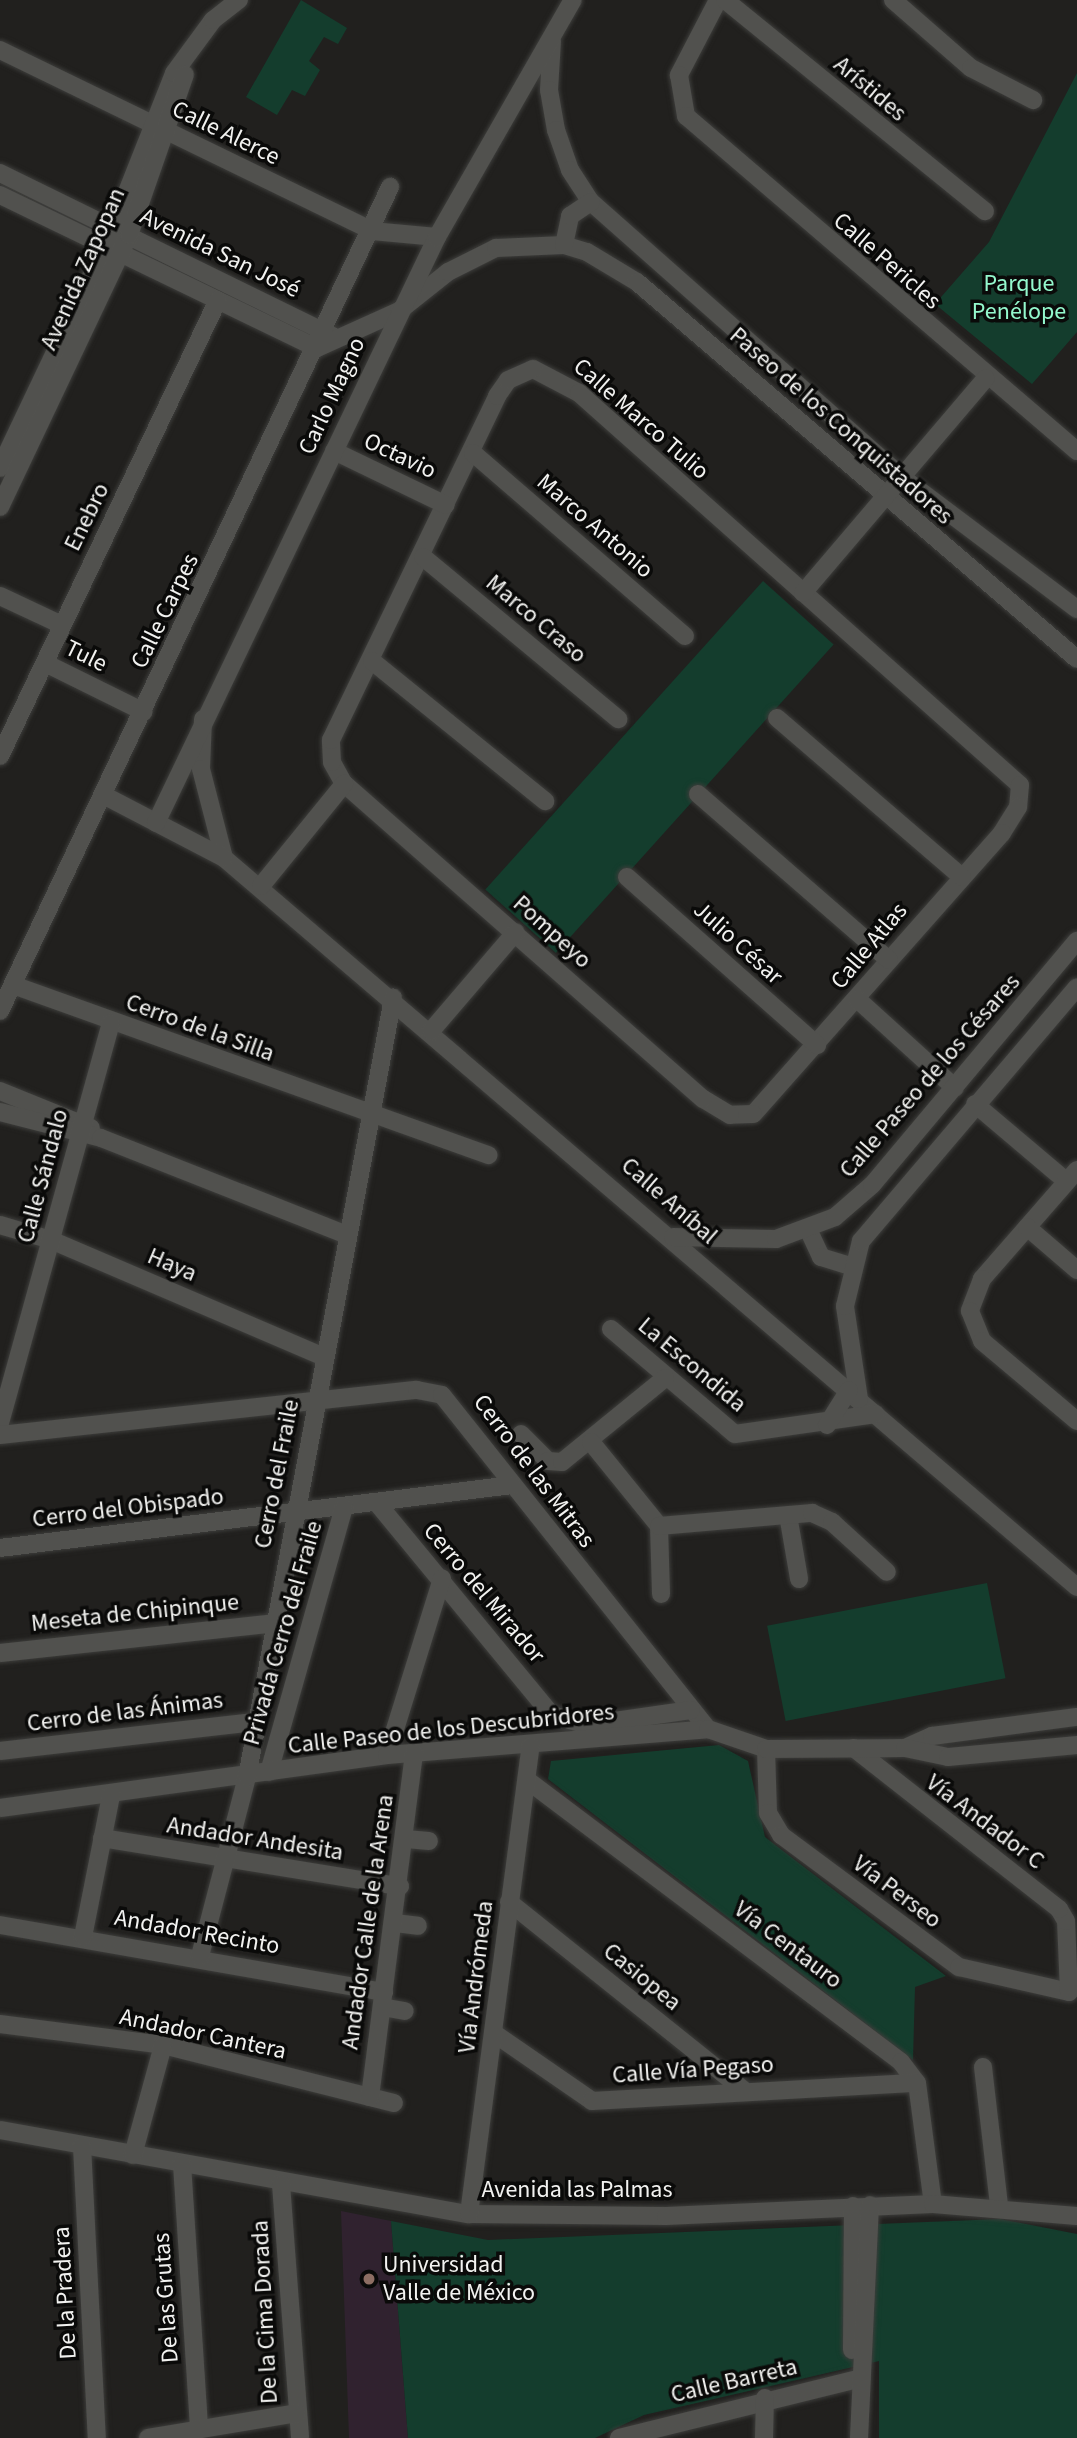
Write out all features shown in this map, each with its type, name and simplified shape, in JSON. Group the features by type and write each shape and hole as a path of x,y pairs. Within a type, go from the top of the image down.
{"street":[{"name":"Carlo Magno","path":"156,823 203,719 399,311 437,237 573,0"},
{"name":"Calle Pericles","path":"718,0 685,58 679,96 697,130 986,379 1077,451"},
{"name":"Arístides","path":"726,0 985,211"},
{"path":"893,0 971,68 1033,100"},
{"name":"Avenida Zapopan","path":"0,507 114,249 193,44 233,1"},
{"name":"Paseo de los Conquistadores","path":"552,38 549,90 556,130 570,170 591,202 903,478 1077,609"},
{"name":"Calle Alerce","path":"0,50 372,231 437,237"},
{"name":"Avenida San José","path":"0,173 121,232 321,340"},
{"name":"Calle Carpes","path":"0,1011 321,340 390,187"},
{"name":"Avenida San José","path":"2,201 114,249 218,300 321,340"},
{"path":"564,245 570,216 591,202"},
{"name":"Paseo de los Conquistadores","path":"399,311 447,272 496,248 564,245 637,282 885,499 1077,659"},
{"name":"Avenida Zapopan","path":"0,468 114,249"},
{"name":"Enebro","path":"0,756 218,300"},
{"path":"321,340 342,341 399,311"},
{"name":"Calle Marco Tulio","path":"340,778 331,740 508,380 533,369 548,372 1004,764 1022,795"},
{"path":"803,593 986,379"},
{"name":"Octavio","path":"334,451 446,505"},
{"name":"Marco Antonio","path":"472,453 685,636"},
{"name":"Marco Craso","path":"423,557 618,719"},
{"name":"Tule","path":"0,596 62,625"},
{"path":"372,661 545,800"},
{"name":"Tule","path":"45,663 144,712"},
{"path":"777,718 961,877"},
{"path":"203,719 205,795 224,858"},
{"path":"261,886 340,778"},
{"name":"Pompeyo","path":"340,778 703,1099 742,1117"},
{"path":"698,794 889,960"},
{"name":"Calle Atlas","path":"742,1117 764,1108 1012,820 1022,795"},
{"name":"Calle Aníbal","path":"105,796 224,858 261,886 673,1237 1077,1587"},
{"name":"Julio César","path":"627,877 817,1045"},
{"path":"431,1031 516,932"},
{"name":"Calle Paseo de los Césares","path":"673,1237 743,1243 808,1228 856,1201 955,1088 1077,941"},
{"name":"Cerro de la Silla","path":"13,985 111,1023 488,1155"},
{"path":"827,1425 854,1394 846,1337 851,1266 876,1216 1077,987"},
{"name":"Cerro del Fraile","path":"200,1956 228,1861 247,1777 346,1235 393,998"},
{"path":"857,999 955,1088"},
{"name":"Calle Sándalo","path":"0,1423 111,1023"},
{"path":"0,1091 101,1138 346,1235"},
{"path":"975,1104 1071,1176 975,1289 971,1321 982,1341 1077,1422"},
{"path":"0,1112 81,1129"},
{"name":"Haya","path":"0,1225 51,1240 324,1357"},
{"path":"1027,1227 1077,1270"},
{"path":"808,1228 821,1257 851,1266"},
{"name":"La Escondida","path":"611,1329 665,1378 735,1434 827,1425 876,1414"},
{"path":"521,1434 554,1464 591,1442 665,1378"},
{"name":"Cerro de las Mitras","path":"0,1436 316,1399 417,1390 442,1395 708,1729"},
{"path":"591,1442 659,1526 660,1594"},
{"name":"Cerro del Obispado","path":"0,1548 512,1485"},
{"name":"Cerro del Mirador","path":"376,1503 442,1578 552,1715 587,1725 691,1710"},
{"name":"Privada Cerro del Fraile","path":"270,1772 344,1507"},
{"path":"659,1526 788,1515 825,1518 887,1572"},
{"path":"788,1515 799,1579"},
{"path":"387,1755 442,1578"},
{"name":"Meseta de Chipinque","path":"0,1653 275,1623"},
{"name":"Calle Paseo de los Descubridores","path":"905,1748 932,1736 1077,1717"},
{"name":"Cerro de las Ánimas","path":"0,1751 256,1722"},
{"path":"1023,1751 1030,1735 1077,1726"},
{"name":"Calle Paseo de los Descubridores","path":"0,1808 247,1777 387,1755 531,1746 708,1729 766,1749 905,1748 948,1757 1077,1745"},
{"name":"Vía Andrómeda","path":"469,2214 495,2034 509,1902 531,1746"},
{"name":"Vía Andador C","path":"854,1748 1059,1909 1073,1986"},
{"name":"Vía Perseo","path":"766,1749 768,1813 781,1835 959,1966 1057,1993 1073,1986"},
{"name":"Andador Calle de la Arena","path":"370,2097 400,1886 414,1753"},
{"name":"Vía Centauro","path":"527,1780 868,2035 917,2082"},
{"path":"83,1937 111,1795"},
{"name":"Andador Andesita","path":"102,1838 228,1861 400,1886"},
{"path":"406,1839 429,1841"},
{"name":"Casiopea","path":"509,1902 744,2090"},
{"path":"395,1923 418,1926"},
{"name":"Andador Recinto","path":"0,1926 200,1956 383,2000 405,2011"},
{"name":"Andador Cantera","path":"0,2024 163,2045 394,2103"},
{"name":"Calle Vía Pegaso","path":"495,2034 592,2101 744,2090 917,2082"},
{"path":"133,2155 163,2045"},
{"path":"983,2067 999,2204"},
{"path":"917,2082 933,2204"},
{"name":"Avenida las Palmas","path":"0,2130 281,2184 469,2214 652,2217 861,2205 999,2204 1077,2216"},
{"name":"De la Pradera","path":"82,2146 97,2438"},
{"name":"De las Grutas","path":"182,2164 199,2429"},
{"name":"De la Cima Dorada","path":"148,2438 297,2413 281,2184"},
{"path":"859,2438 856,2384 861,2205"},
{"name":"Calle Barreta","path":"619,2438 665,2430 765,2398 856,2384"},
{"path":"764,2438 765,2398"},
{"path":"297,2413 300,2437"}],"shaded area":[{"name":"Universidad Valle de México","path":"341,2211 391,2221 408,2438 349,2438"}],"green space":[{"path":"301,0 347,28 338,44 324,37 309,61 320,70 305,96 292,90 277,115 246,97"},
{"name":"Parque Penélope","path":"1077,73 1077,332 1032,384 935,304 989,242"},
{"path":"763,581 834,645 556,953 485,889"},
{"path":"987,1583 1006,1678 786,1721 767,1626"},
{"path":"719,1745 748,1761 765,1837 946,1976 915,1987 913,2060 548,1779 551,1761"},
{"path":"1000,2219 1077,2234 1077,2438 879,2438 879,2361 644,2415 595,2438 408,2438 391,2221 488,2240"}],"place":[{"name":"Universidad Valle de México","path":"369,2279"}]}
